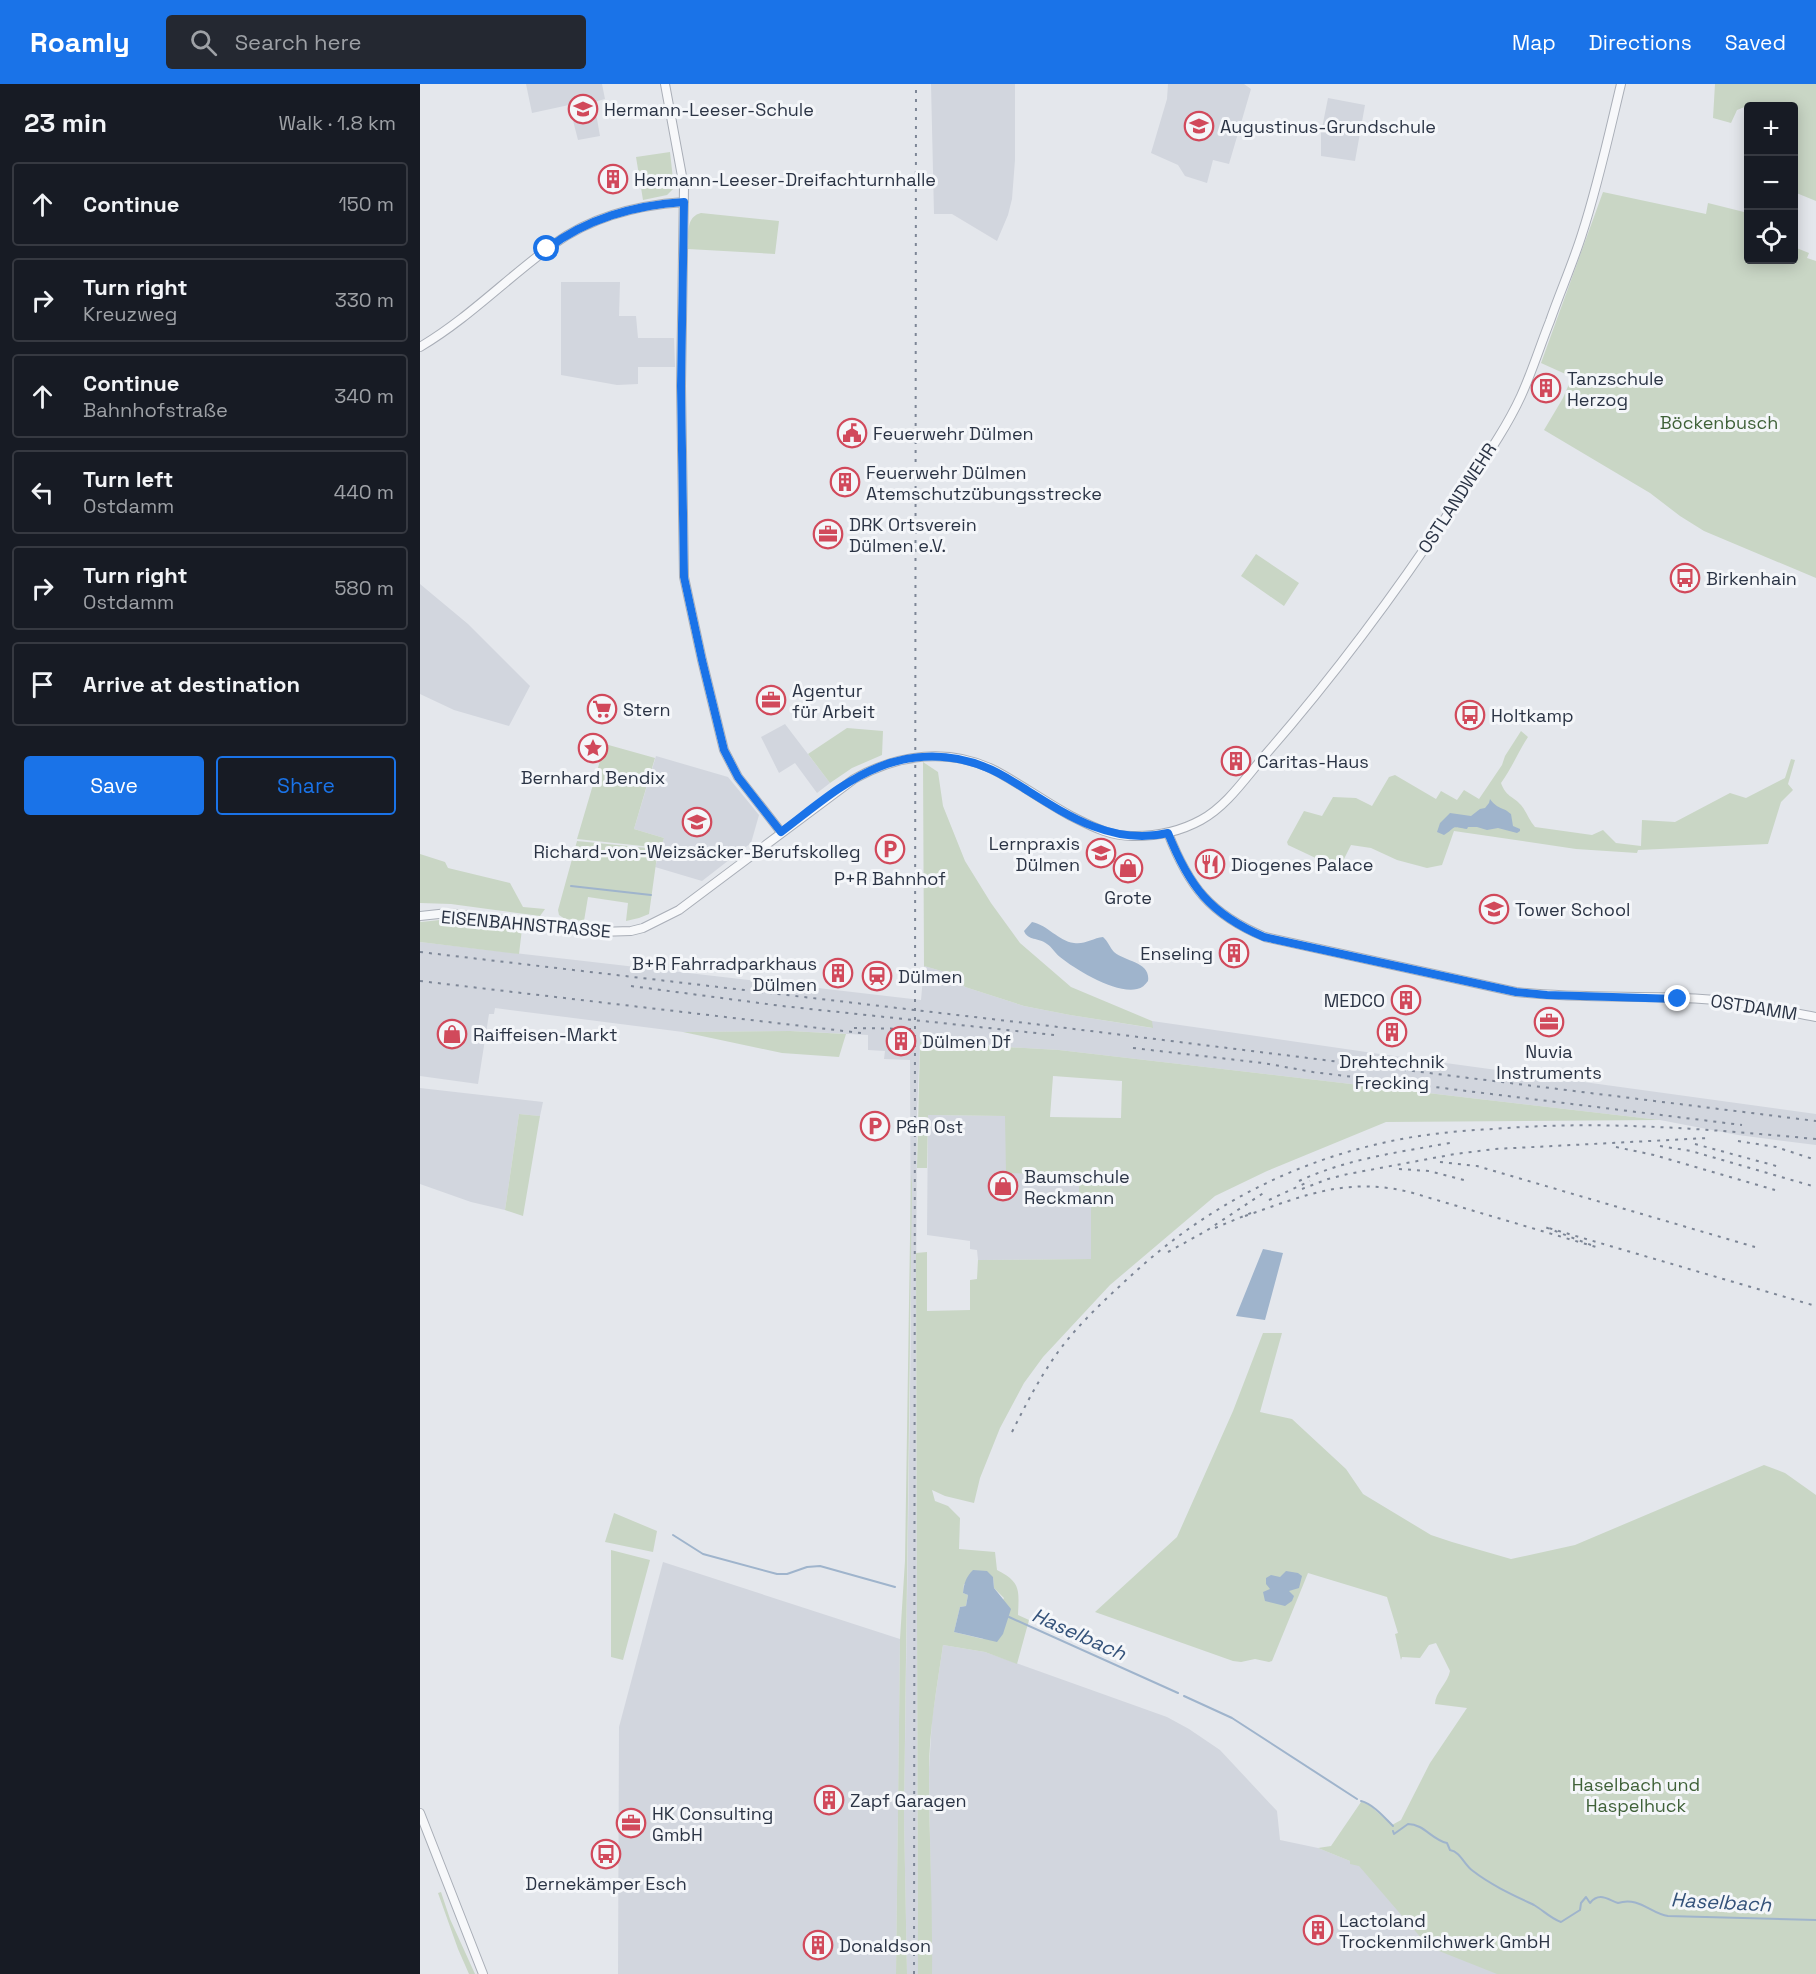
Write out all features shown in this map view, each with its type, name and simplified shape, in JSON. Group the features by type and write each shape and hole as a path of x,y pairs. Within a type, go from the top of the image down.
{"street":[{"path":"665,84 681,165 684,202 681,280 684,577 724,750 738,777 781,832 837,790 868,771 892,762 918,757 943,756 987,767 1098,830 1133,836 1168,833"},
{"name":"OSTLANDWEHR","path":"1168,833 1201,820 1218,808 1321,689 1370,626 1433,537 1506,424 1520,399 1534,365 1582,234 1606,150 1621,84"},
{"path":"420,348 465,316 547,249 567,236 588,225 626,212 662,203 684,202"},
{"name":"EISENBAHNSTRASSE","path":"420,916 448,914 583,931 631,931 656,923 679,910 781,832"},
{"name":"OSTDAMM","path":"1168,833 1188,878 1207,901 1234,922 1264,937 1516,992 1557,996 1738,1002 1816,1017"},
{"path":"420,1813 483,1974"}],"shaded area":[{"name":"Hermann-Leeser-Schule","path":"526,84 602,84 605,99 594,102 600,136 578,140 569,105 532,113"},
{"path":"931,84 1015,84 1015,160 1012,199 997,241 952,214 934,214"},
{"name":"Augustinus-Grundschule","path":"1168,84 1244,84 1251,89 1229,164 1213,160 1207,183 1185,176 1178,165 1151,153 1167,99"},
{"path":"1328,98 1365,105 1355,161 1321,156 1321,133"},
{"path":"561,282 620,282 619,316 636,316 638,338 674,338 675,367 638,367 638,384 617,385 561,375"},
{"path":"420,584 468,624 530,686 509,726 454,710 420,694"},
{"path":"785,724 830,783 817,793 795,763 779,773 761,737"},
{"name":"Richard-von-Weizsäcker-Berufskolleg","path":"656,756 728,777 759,815 751,843 702,881 655,867 664,838 634,829"},
{"path":"420,942 921,1000 924,966 952,974 965,987 1024,1006 1070,1015 1152,1028 1152,1021 1816,1114 1816,1145 1738,1135 1660,1120 1059,1050 920,1042 917,1114 916,1312 918,1974 907,1974 904,1817 911,1321 910,1060 884,1059 885,1051 868,1050 868,1035 790,1031 683,1032 495,1008 494,1014 489,1014 478,1084 420,1076"},
{"path":"420,1088 543,1102 540,1116 519,1114 505,1210 471,1202 420,1184"},
{"name":"Baumschule Reckmann","path":"928,1115 1006,1116 1079,1175 1091,1199 1091,1259 978,1260 977,1250 970,1249 970,1241 927,1235"},
{"path":"663,1562 900,1639 896,1974 618,1974 619,1727"},
{"path":"943,1645 985,1652 1167,1717 1189,1729 1220,1750 1277,1811 1280,1840 1318,1848 1360,1865 1499,1974 932,1974 929,1771 932,1719"}],"green space":[{"path":"1715,84 1816,84 1816,201 1798,194 1798,102 1744,102 1744,107 1737,110 1731,123 1713,118"},
{"path":"670,152 674,188 667,195 643,200 636,157"},
{"name":"Böckenbusch","path":"1603,192 1706,214 1708,203 1744,212 1744,264 1798,264 1798,249 1809,253 1807,258 1816,261 1816,578 1704,531 1650,493 1544,430 1563,398 1572,377 1541,363"},
{"path":"701,213 779,221 775,254 688,249 690,222 692,218"},
{"path":"1256,554 1299,583 1284,606 1241,576"},
{"path":"847,728 883,731 882,755 852,768 830,783 808,754"},
{"path":"1521,731 1528,737 1501,783 1507,794 1521,805 1535,827 1592,835 1603,830 1616,843 1641,846 1642,820 1675,822 1730,793 1746,798 1785,778 1791,759 1795,760 1788,784 1793,790 1781,802 1768,844 1638,850 1637,853 1576,849 1454,831 1442,865 1427,868 1397,860 1371,848 1351,845 1339,869 1288,845 1287,842 1304,811 1322,816 1333,797 1356,798 1372,806 1389,777 1395,775 1436,799 1441,791 1457,800 1464,790 1479,799"},
{"path":"605,744 655,758 634,829 664,838 661,848 577,839"},
{"path":"923,762 938,772 943,806 965,861 991,903 1020,943 1071,987 1152,1021 1153,1028 1024,1006 965,987 952,974 924,966"},
{"path":"577,841 658,849 649,914 626,921 628,903 588,897 584,921 565,919 559,915 558,910"},
{"path":"420,854 445,862 448,868 510,883 523,907 545,909 540,916 451,904 420,903"},
{"path":"449,919 522,929 519,954 420,942 420,921"},
{"path":"790,1031 846,1034 839,1057 782,1053 683,1032"},
{"path":"920,1042 1059,1050 1660,1120 1386,1122 1267,1171 1215,1196 1110,1285 1043,1357 1024,1383 1000,1428 980,1478 974,1503 945,1496 932,1490 935,1501 948,1506 960,1518 959,1549 995,1552 997,1570 1011,1579 1017,1588 1018,1615 1029,1620 1017,1664 985,1652 943,1645 929,1756 932,1974 918,1974 916,1253 927,1252 927,1311 970,1310 970,1280 977,1279 978,1260 1091,1259 1091,1199 1079,1198 1079,1175 1006,1173 1005,1116 928,1115 927,1168 917,1168","holes":["1053,1076 1122,1081 1121,1118 1050,1117","993,1577 994,1588 1004,1598 983,1639 954,1632 960,1607 966,1606 968,1595 963,1593 964,1584"]},
{"path":"519,1114 540,1116 523,1216 505,1210"},
{"path":"911,1175 904,1817 907,1974 896,1974 900,1639 905,1561"},
{"name":"Haselbach und Haspelhuck","path":"1263,1333 1282,1333 1260,1412 1292,1419 1346,1469 1363,1494 1431,1535 1452,1542 1511,1559 1575,1545 1764,1465 1785,1473 1816,1495 1816,1974 1497,1974 1429,1947 1359,1866 1318,1848 1331,1846 1361,1802 1367,1803 1392,1825 1401,1820 1430,1763 1467,1708 1435,1704 1437,1695 1450,1671 1436,1643 1429,1645 1420,1658 1402,1657 1401,1660 1395,1634 1398,1633 1387,1597 1308,1573 1272,1661 1269,1662 1255,1659 1233,1661 1095,1612 1177,1537 1233,1411"},
{"path":"614,1513 657,1531 653,1552 605,1542"},
{"path":"611,1550 650,1560 623,1660 611,1657"},
{"path":"441,1892 450,1919 475,1974 469,1974 458,1949 438,1893"}],"water":[{"path":"1490,799 1495,805 1511,814 1513,826 1520,831 1517,833 1498,828 1487,830 1477,827 1467,829 1458,827 1444,835 1437,832 1440,823 1450,813 1471,816 1485,808"},
{"path":"1032,922 1043,926 1068,942 1081,943 1103,937 1114,952 1142,966 1148,975 1148,981 1140,988 1128,990 1097,980 1067,962 1047,944 1028,936 1024,931"},
{"path":"1263,1249 1283,1253 1265,1320 1236,1316"},
{"path":"973,1570 987,1571 993,1577 994,1588 1011,1609 1003,1634 997,1642 954,1632 960,1607 966,1606 968,1595 963,1593 965,1583"},
{"path":"1286,1571 1302,1576 1299,1588 1289,1591 1294,1596 1292,1601 1285,1606 1265,1601 1263,1592 1270,1589 1266,1584 1266,1578 1271,1575 1280,1577"}],"waterway":[{"path":"571,886 651,895"},
{"name":"Haselbach","path":"673,1535 703,1554 777,1574 787,1574 807,1567 820,1566 895,1587"},
{"name":"Haselbach","path":"1009,1617 1178,1693"},
{"name":"Haselbach","path":"1184,1696 1232,1718 1357,1799"},
{"name":"Haselbach","path":"1361,1801 1374,1808 1393,1826"},
{"name":"Haselbach","path":"1393,1831 1394,1834 1408,1824 1419,1827 1447,1843 1450,1850 1457,1853 1480,1876 1561,1922 1580,1910 1581,1903 1586,1897 1590,1903 1600,1897 1618,1903 1632,1902 1668,1916 1816,1920"}],"railway":[{"path":"914,1974 916,84"},
{"path":"420,952 1034,1024 1816,1121"},
{"path":"420,981 861,1033"},
{"path":"631,986 782,1006 1054,1035"},
{"path":"854,1028 913,1029"},
{"path":"1133,1048 1742,1125"},
{"path":"1012,1432 1058,1352 1085,1320 1135,1272 1189,1228 1218,1209 1248,1192 1311,1164 1344,1153 1406,1138 1449,1132 1533,1126 1655,1127 1816,1139"},
{"path":"1302,1189 1348,1174 1455,1154 1495,1149 1708,1138"},
{"path":"1738,1141 1776,1147 1816,1160"},
{"path":"1299,1181 1356,1161 1455,1142"},
{"path":"1695,1144 1780,1167"},
{"path":"1660,1146 1691,1151 1816,1187"},
{"path":"1616,1147 1654,1155 1775,1190"},
{"path":"1440,1162 1477,1166 1755,1247"},
{"path":"1399,1169 1429,1171 1464,1180"},
{"path":"1269,1200 1310,1181"},
{"path":"1245,1216 1328,1190 1368,1186 1390,1188 1596,1247 1545,1227 1816,1306"},
{"path":"1168,1252 1206,1231 1265,1192"},
{"path":"1215,1228 1251,1213"}],"place":[{"name":"Hermann-Leeser-Schule","path":"583,109"},
{"name":"Augustinus-Grundschule","path":"1199,126"},
{"name":"Hermann-Leeser-Dreifachturnhalle","path":"613,179"},
{"name":"Tanzschule Herzog","path":"1546,388"},
{"name":"Feuerwehr Dülmen","path":"852,433"},
{"name":"Feuerwehr Dülmen Atemschutzübungsstrecke","path":"845,482"},
{"name":"DRK Ortsverein Dülmen e.V.","path":"828,534"},
{"name":"Birkenhain","path":"1685,578"},
{"name":"Agentur für Arbeit","path":"771,700"},
{"name":"Stern","path":"602,709"},
{"name":"Holtkamp","path":"1470,715"},
{"name":"Bernhard Bendix","path":"593,748"},
{"name":"Caritas-Haus","path":"1236,761"},
{"name":"Richard-von-Weizsäcker-Berufskolleg","path":"697,822"},
{"name":"P+R Bahnhof","path":"890,849"},
{"name":"Lernpraxis Dülmen","path":"1101,853"},
{"name":"Diogenes Palace","path":"1210,864"},
{"name":"Grote","path":"1128,868"},
{"name":"Tower School","path":"1494,909"},
{"name":"Enseling","path":"1234,953"},
{"name":"B+R Fahrradparkhaus Dülmen","path":"838,973"},
{"name":"Dülmen","path":"877,976"},
{"name":"MEDCO","path":"1406,1000"},
{"name":"Nuvia Instruments","path":"1549,1022"},
{"name":"Drehtechnik Frecking","path":"1392,1032"},
{"name":"Raiffeisen-Markt","path":"452,1034"},
{"name":"Dülmen Df","path":"901,1041"},
{"name":"P&R Ost","path":"875,1126"},
{"name":"Baumschule Reckmann","path":"1003,1186"},
{"name":"Zapf Garagen","path":"829,1800"},
{"name":"HK Consulting GmbH","path":"631,1823"},
{"name":"Dernekämper Esch","path":"606,1854"},
{"name":"Lactoland Trockenmilchwerk GmbH","path":"1318,1930"},
{"name":"Donaldson","path":"818,1945"}],"route":[{"path":"547,249 573,232 609,217 646,206 684,202 681,280 682,566 724,750 738,777 781,832 837,790 880,766 918,757 943,756 966,760 998,772 1047,803 1098,830 1133,836 1168,833 1188,878 1207,901 1234,922 1264,937 1516,992 1678,999"}]}
